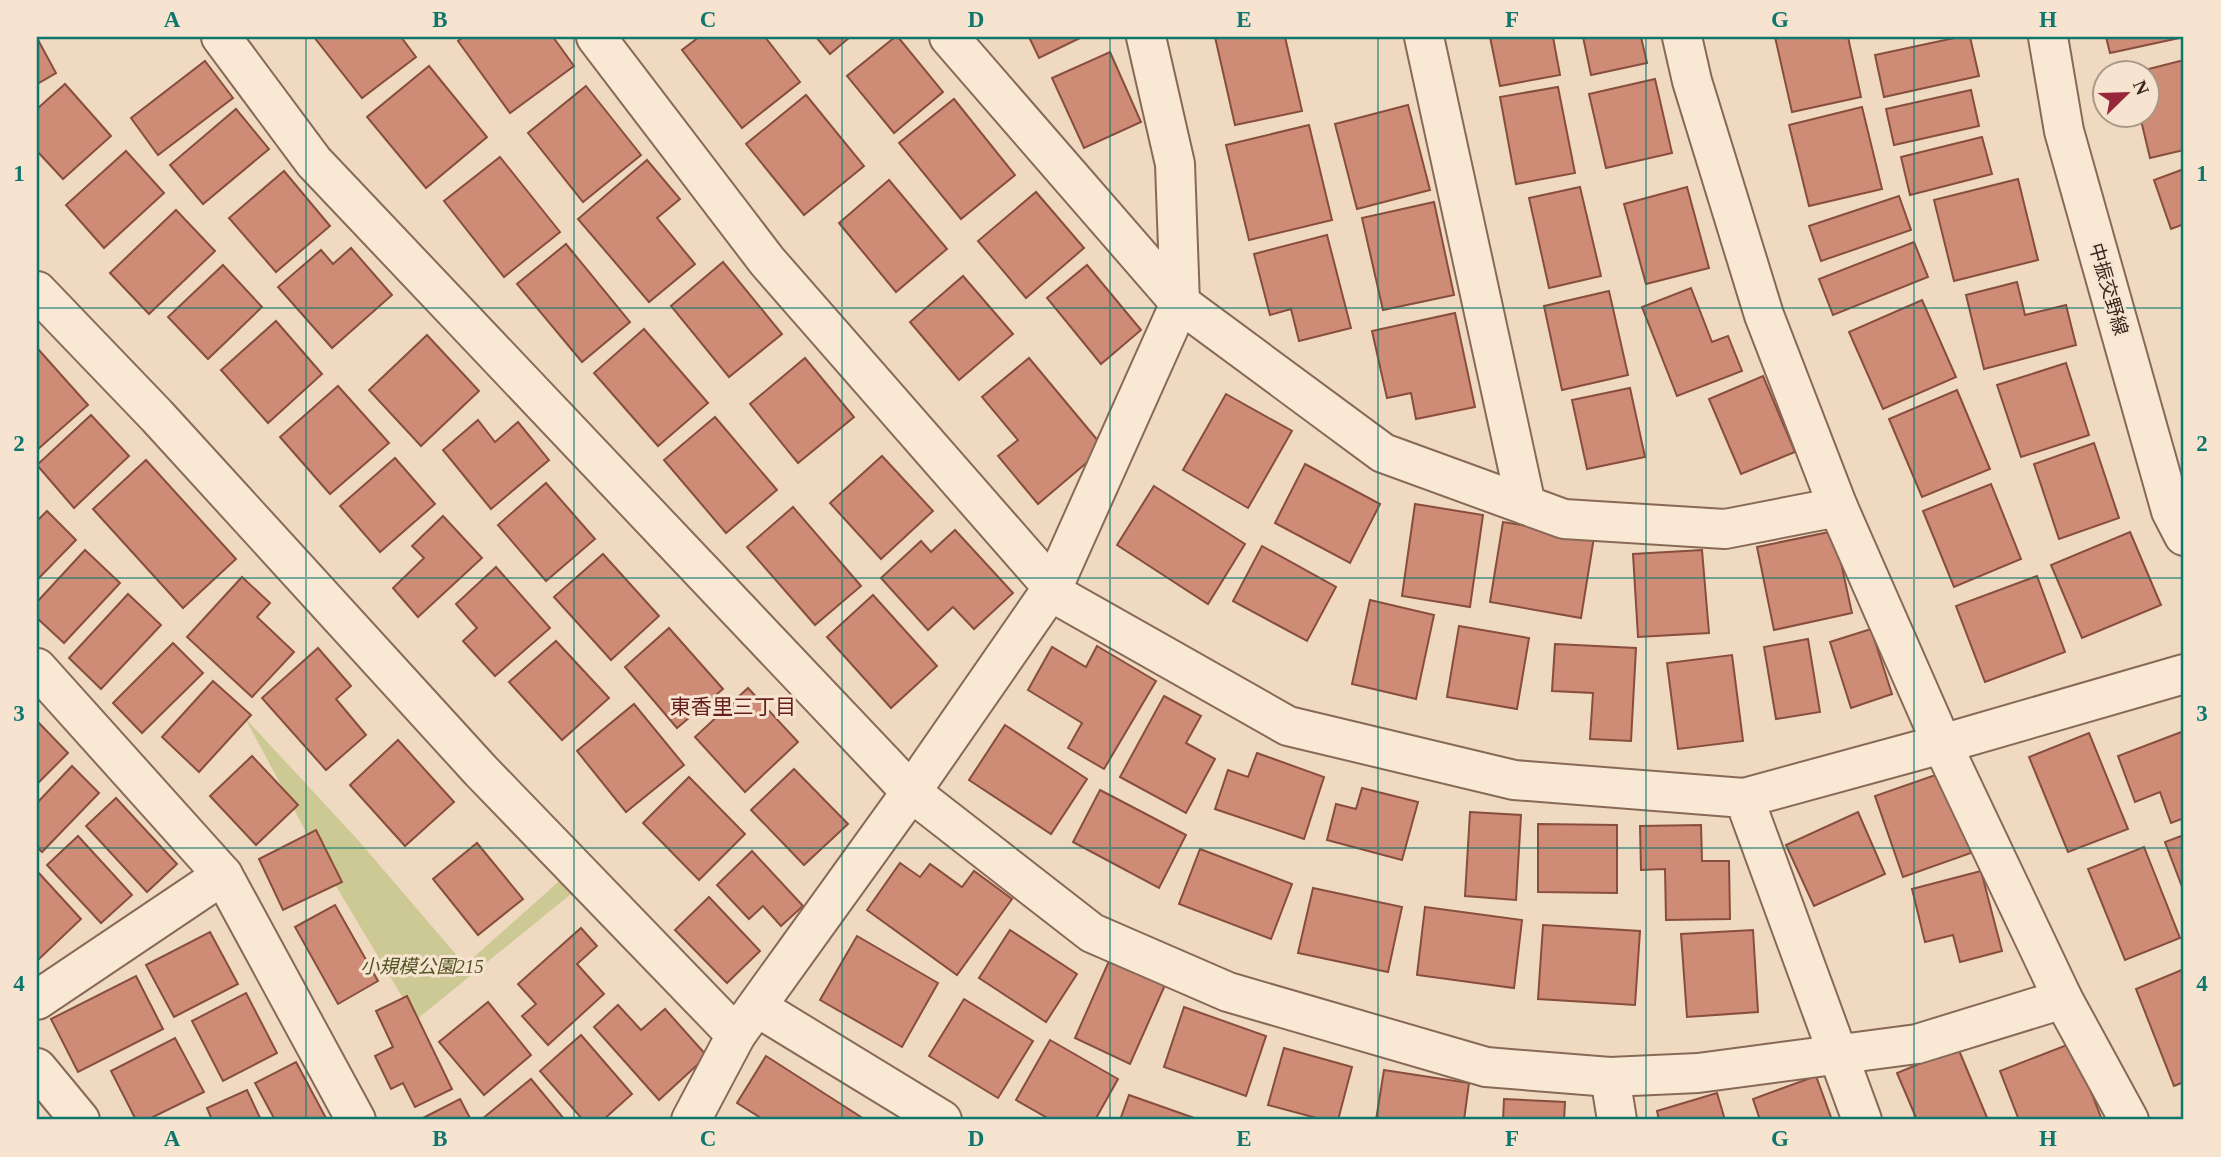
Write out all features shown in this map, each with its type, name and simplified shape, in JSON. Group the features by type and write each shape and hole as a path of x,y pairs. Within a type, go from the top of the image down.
{"street":[{"path":"596,37 767,261 1062,598 1288,726 1514,780 1744,798 2184,674"},
{"path":"949,37 1180,303 1383,453 1564,519 1724,529 1838,507"},
{"path":"691,1120 747,1021 1053,587 1180,303 1175,164 1146,37"},
{"path":"1424,37 1526,505"},
{"path":"1682,37 1692,81 1764,315 1838,507 1942,744 2063,999 2129,1120"},
{"name":"中振交野線","path":"2048,37 2064,131 2171,511 2184,536"},
{"path":"225,38 314,162 911,792 1092,933 1228,992 1486,1067 1610,1077 1699,1073 1917,1044 2063,999"},
{"path":"37,291 157,416 481,771 747,1021 942,1120"},
{"path":"37,668 223,875 356,1120"},
{"path":"1744,798 1862,1120"},
{"path":"37,1000 223,875"},
{"path":"37,1068 80,1120"},
{"path":"1610,1077 1617,1120"}],"green space":[{"name":"小規模公園215","path":"245,718 358,840 465,965 574,868 587,881 416,1020 327,871"}],"building":[{"path":"314,37 401,37 416,57 362,98"},
{"path":"463,37 553,37 574,66 510,113 458,41"},
{"path":"699,37 765,37 800,82 742,128 682,50"},
{"path":"816,37 850,37 830,54"},
{"path":"898,37 943,92 894,133 847,76"},
{"path":"1029,37 1082,37 1039,58"},
{"path":"1215,37 1285,37 1302,111 1235,125"},
{"path":"1490,37 1553,37 1560,75 1500,86"},
{"path":"1583,37 1641,37 1647,63 1591,75"},
{"path":"1775,37 1848,37 1861,97 1792,112"},
{"path":"1970,37 1979,76 1884,97 1875,55"},
{"path":"2106,37 2184,37 2110,53"},
{"path":"37,38 56,73 37,84"},
{"path":"1110,52 1141,122 1084,148 1052,78"},
{"path":"2184,60 2184,150 2150,158 2143,130 2162,130 2162,66"},
{"path":"205,61 233,98 158,155 131,118"},
{"path":"429,66 487,137 426,188 367,117"},
{"path":"1655,79 1672,153 1606,168 1589,94"},
{"path":"65,84 111,136 63,179 37,151 37,109"},
{"path":"586,86 641,155 583,202 528,133"},
{"path":"1558,87 1575,173 1516,184 1500,97"},
{"path":"1971,90 1979,126 1894,145 1886,109"},
{"path":"806,95 864,166 804,215 746,144"},
{"path":"954,99 1015,175 961,219 899,143"},
{"path":"1408,105 1430,190 1357,209 1335,124"},
{"path":"1862,107 1882,189 1809,206 1789,125"},
{"path":"236,109 269,149 203,204 170,165"},
{"path":"1309,125 1332,220 1249,240 1226,145"},
{"path":"1982,137 1992,174 1910,195 1901,157"},
{"path":"126,151 164,193 104,248 66,205"},
{"path":"500,157 560,232 504,277 444,201"},
{"path":"647,160 680,199 657,218 695,264 649,302 578,219"},
{"path":"2184,169 2184,224 2171,229 2154,180"},
{"path":"284,171 330,226 276,272 229,218"},
{"path":"2018,179 2038,260 1954,281 1934,200"},
{"path":"889,180 947,249 896,292 839,223"},
{"path":"1580,187 1601,276 1549,288 1529,198"},
{"path":"1687,187 1709,268 1646,284 1624,204"},
{"path":"1036,192 1084,248 1026,298 978,241"},
{"path":"1899,196 1911,230 1821,261 1809,226"},
{"path":"1434,202 1454,295 1383,310 1362,218"},
{"path":"176,210 215,251 149,314 110,273"},
{"path":"1327,235 1351,328 1299,341 1291,309 1270,315 1254,254"},
{"path":"1914,242 1928,277 1833,315 1819,279"},
{"path":"566,244 630,322 582,362 517,284"},
{"path":"351,248 392,295 332,348 278,287 321,250 333,264"},
{"path":"723,262 782,334 729,377 671,306"},
{"path":"223,265 262,307 208,359 168,317"},
{"path":"1087,265 1141,330 1101,364 1047,298"},
{"path":"963,276 1013,334 959,380 910,322"},
{"path":"2017,282 2025,315 2066,305 2076,345 1984,369 1966,295"},
{"path":"1691,288 1712,342 1728,336 1742,371 1677,396 1642,307"},
{"path":"1609,291 1628,375 1562,390 1544,306"},
{"path":"1922,300 1956,377 1883,409 1849,332"},
{"path":"1455,313 1475,407 1416,419 1411,393 1387,398 1372,331"},
{"path":"276,321 322,374 268,423 221,370"},
{"path":"644,329 708,403 658,446 594,373"},
{"path":"427,335 479,391 421,446 369,390"},
{"path":"37,350 88,405 37,450"},
{"path":"805,358 854,417 798,463 750,404"},
{"path":"1029,358 1104,448 1038,504 998,456 1018,440 982,397"},
{"path":"2066,363 2089,435 2021,457 1997,385"},
{"path":"1763,376 1795,452 1741,474 1709,399"},
{"path":"338,386 389,443 330,494 280,437"},
{"path":"1630,388 1645,457 1587,469 1572,400"},
{"path":"1957,390 1990,469 1922,497 1889,419"},
{"path":"1226,394 1292,431 1248,508 1183,470"},
{"path":"91,415 129,456 74,508 37,465"},
{"path":"715,417 777,490 726,533 664,460"},
{"path":"478,420 495,442 518,422 549,460 491,509 443,450"},
{"path":"2094,443 2119,518 2059,539 2034,464"},
{"path":"882,456 933,511 881,559 830,503"},
{"path":"395,458 435,504 380,552 340,506"},
{"path":"146,460 236,559 183,608 93,509"},
{"path":"1305,464 1380,504 1350,563 1275,523"},
{"path":"546,483 595,539 546,581 498,525"},
{"path":"1991,484 2021,559 1954,587 1923,511"},
{"path":"1154,486 1245,544 1208,604 1117,545"},
{"path":"1415,504 1483,515 1470,607 1402,596"},
{"path":"793,507 861,586 815,625 747,547"},
{"path":"47,511 76,540 37,580 37,521"},
{"path":"443,516 482,558 418,617 393,588 424,558 412,546"},
{"path":"1503,522 1594,537 1581,618 1490,602"},
{"path":"955,530 1013,593 974,629 953,607 928,630 881,578 921,541 931,552"},
{"path":"1834,531 1852,613 1774,630 1757,547"},
{"path":"2130,532 2161,605 2082,638 2051,565"},
{"path":"1262,546 1336,587 1307,641 1233,601"},
{"path":"85,550 120,583 64,643 37,618 37,602"},
{"path":"1702,550 1709,633 1638,637 1633,554"},
{"path":"603,554 659,616 611,660 554,597"},
{"path":"496,567 550,628 495,676 463,641 477,628 456,604"},
{"path":"2037,576 2065,652 1985,682 1956,606"},
{"path":"242,577 270,603 257,617 294,652 252,697 187,637"},
{"path":"128,594 161,625 101,689 69,658"},
{"path":"873,595 937,666 891,708 827,637"},
{"path":"1370,600 1434,615 1416,699 1352,684"},
{"path":"1459,626 1529,638 1517,709 1447,697"},
{"path":"669,628 723,689 677,728 625,667"},
{"path":"1871,629 1892,694 1851,708 1830,642"},
{"path":"1808,639 1820,712 1776,719 1764,647"},
{"path":"556,641 609,698 562,740 509,682"},
{"path":"173,643 203,673 142,733 113,703"},
{"path":"1555,644 1636,648 1631,741 1590,739 1593,693 1552,691"},
{"path":"1097,646 1156,681 1104,769 1068,748 1082,723 1028,690 1052,647 1086,667"},
{"path":"318,648 351,686 336,699 366,735 326,770 262,698"},
{"path":"1732,655 1743,741 1678,749 1667,663"},
{"path":"213,681 251,715 199,772 162,737"},
{"path":"748,688 798,742 745,792 695,737"},
{"path":"1164,696 1201,716 1186,743 1215,759 1186,813 1120,777"},
{"path":"634,704 684,765 626,812 577,751"},
{"path":"37,723 68,753 37,784"},
{"path":"1005,725 1087,779 1051,834 969,780"},
{"path":"2184,731 2184,818 2171,823 2160,792 2135,802 2118,756"},
{"path":"2089,733 2128,829 2068,852 2029,757"},
{"path":"398,740 454,802 405,846 350,785"},
{"path":"1257,753 1324,777 1304,839 1215,809 1228,770 1248,777"},
{"path":"252,756 298,805 256,845 210,796"},
{"path":"72,766 99,793 42,852 37,847 37,803"},
{"path":"794,769 848,824 804,865 751,810"},
{"path":"1944,772 1971,853 1903,877 1875,796"},
{"path":"689,777 745,834 699,880 643,823"},
{"path":"1362,788 1418,802 1402,860 1327,840 1336,804 1356,809"},
{"path":"1100,790 1186,835 1159,888 1073,842"},
{"path":"116,798 177,864 147,892 86,826"},
{"path":"1470,812 1521,815 1516,900 1465,896"},
{"path":"1858,812 1885,874 1814,906 1786,845"},
{"path":"1538,824 1617,825 1617,893 1538,892"},
{"path":"1701,825 1702,861 1729,861 1730,919 1666,920 1665,869 1641,870 1640,826"},
{"path":"316,830 342,882 283,910 259,859"},
{"path":"2184,835 2184,892 2165,842"},
{"path":"78,836 132,895 101,923 47,865"},
{"path":"477,843 523,899 478,935 433,879"},
{"path":"2144,847 2180,938 2125,960 2088,869"},
{"path":"1200,849 1292,884 1271,939 1179,904"},
{"path":"752,851 803,906 781,926 763,906 749,919 717,885"},
{"path":"900,863 920,877 930,864 962,887 974,871 1012,899 957,975 867,910"},
{"path":"37,871 81,919 37,961"},
{"path":"1981,871 2002,951 1960,962 1953,935 1925,942 1912,889"},
{"path":"1313,888 1402,907 1388,972 1298,953"},
{"path":"709,897 760,951 727,983 675,930"},
{"path":"335,905 378,981 338,1004 295,927"},
{"path":"1425,907 1522,920 1514,988 1417,975"},
{"path":"1543,925 1640,931 1635,1005 1538,999"},
{"path":"581,928 597,946 577,964 604,994 548,1045 522,1016 536,1004 518,984"},
{"path":"1010,930 1077,974 1046,1022 979,978"},
{"path":"1753,930 1758,1012 1687,1017 1681,934"},
{"path":"210,932 238,984 174,1017 146,965"},
{"path":"857,936 938,983 902,1047 820,1000"},
{"path":"1109,961 1165,985 1130,1064 1075,1038"},
{"path":"2184,969 2184,1082 2174,1086 2136,989"},
{"path":"136,976 163,1029 78,1072 51,1019"},
{"path":"246,993 277,1053 223,1081 192,1021"},
{"path":"407,996 452,1089 415,1107 403,1083 391,1089 375,1056 393,1047 376,1011"},
{"path":"964,999 1033,1041 998,1098 929,1056"},
{"path":"488,1002 531,1055 484,1095 439,1042"},
{"path":"618,1005 641,1030 665,1009 707,1056 659,1100 594,1027"},
{"path":"1184,1007 1266,1036 1246,1096 1164,1067"},
{"path":"581,1035 632,1094 603,1120 583,1120 540,1071"},
{"path":"175,1038 204,1092 147,1120 136,1120 111,1071"},
{"path":"1050,1040 1118,1079 1095,1120 1051,1120 1016,1100"},
{"path":"2072,1043 2102,1120 2019,1120 2000,1071"},
{"path":"1284,1048 1352,1067 1338,1120 1324,1120 1268,1105"},
{"path":"1958,1048 1988,1120 1917,1120 1897,1073"},
{"path":"766,1056 861,1117 859,1120 764,1120 737,1103"},
{"path":"296,1062 327,1120 275,1120 255,1083"},
{"path":"1384,1070 1469,1083 1464,1120 1376,1120"},
{"path":"1816,1076 1832,1120 1760,1120 1753,1099"},
{"path":"531,1079 565,1120 482,1119"},
{"path":"247,1090 261,1120 212,1120 207,1108"},
{"path":"1717,1093 1725,1120 1659,1120 1657,1111"},
{"path":"1129,1095 1200,1120 1120,1120"},
{"path":"460,1099 471,1120 419,1120"},
{"path":"1504,1099 1565,1102 1564,1120 1503,1120"}],"district":[{"name":"東香里三丁目","path":"733,707"}]}
